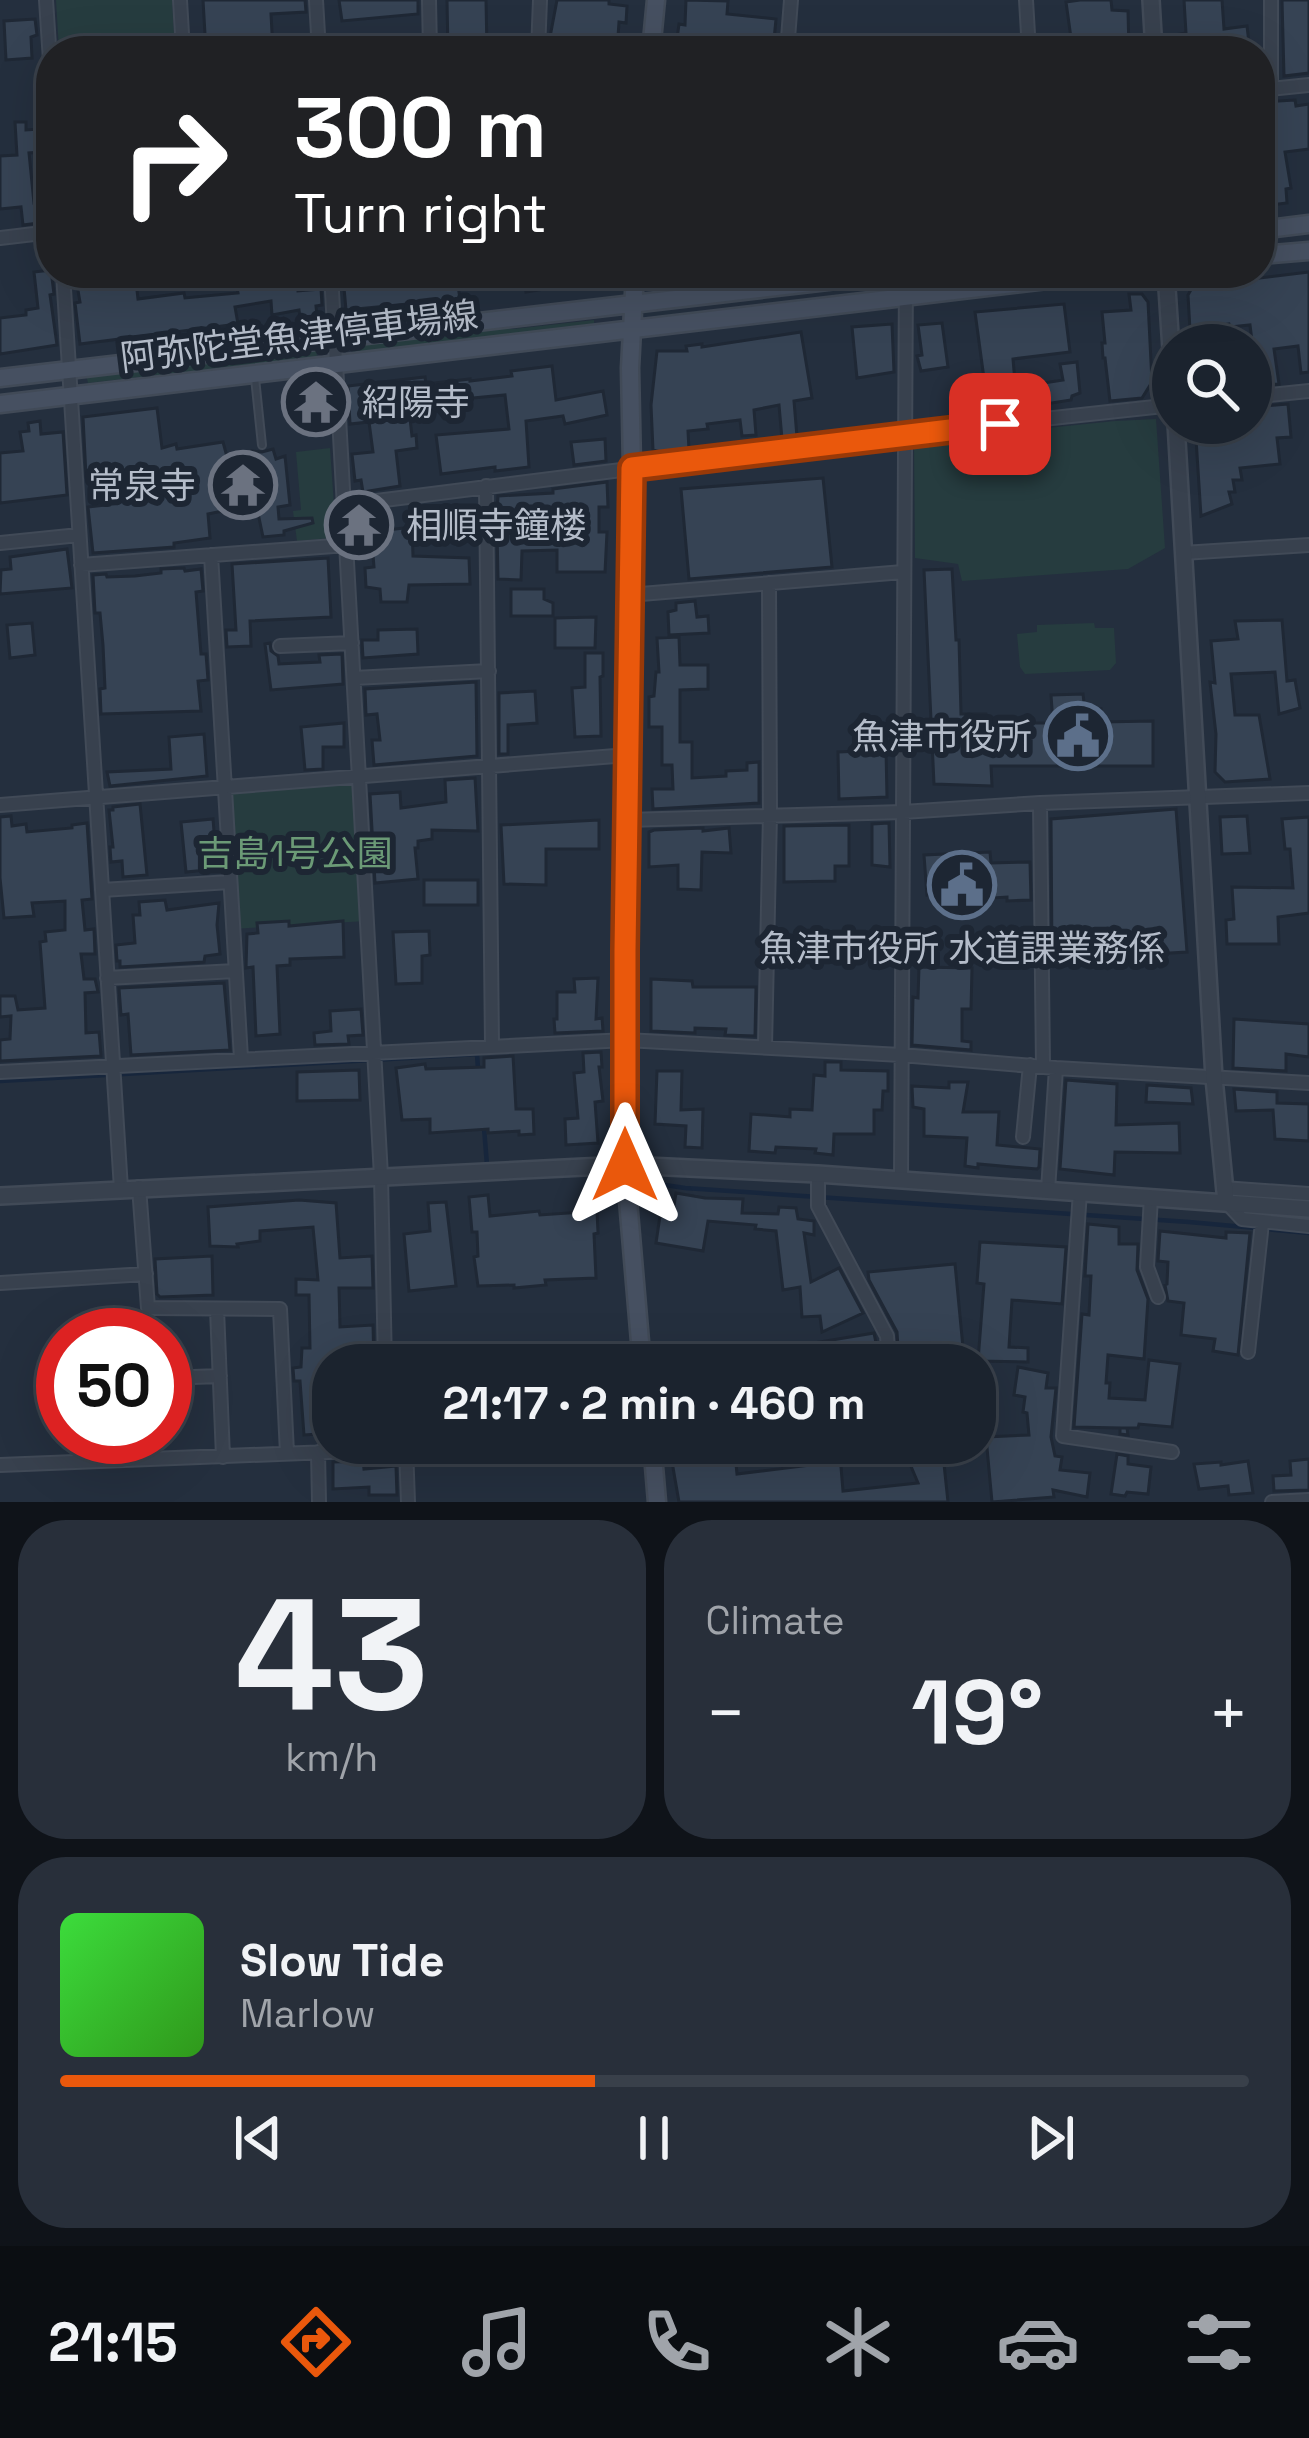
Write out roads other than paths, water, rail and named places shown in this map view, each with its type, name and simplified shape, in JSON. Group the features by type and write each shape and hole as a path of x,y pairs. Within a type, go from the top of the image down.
{"main road":[{"path":"652,36 656,0"},
{"path":"1275,228 1309,224"},
{"path":"1275,254 1309,250"},
{"path":"634,288 625,1165 640,1344"},
{"name":"阿弥陀堂魚津停車場線","path":"0,378 776,288"},
{"name":"阿弥陀堂魚津停車場線","path":"0,404 981,288"},
{"path":"654,1464 657,1502"}],"street":[{"path":"46,0 48,36"},
{"path":"180,0 182,36"},
{"path":"316,0 318,36"},
{"path":"429,0 430,36"},
{"path":"539,36 540,0"},
{"path":"788,36 791,0"},
{"path":"1026,0 1028,36"},
{"path":"1151,0 1153,36"},
{"path":"1269,36 1271,0"},
{"path":"1275,89 1309,85"},
{"path":"0,238 36,234"},
{"path":"64,288 121,1189"},
{"path":"333,288 381,1175 385,1344"},
{"path":"902,1180 904,288"},
{"path":"1167,288 1169,324"},
{"path":"1272,395 1309,391"},
{"path":"344,505 1152,407"},
{"path":"1177,444 1224,1195 1242,1219 1309,1226"},
{"path":"486,486 492,1045"},
{"path":"0,543 79,535"},
{"path":"81,565 347,545"},
{"path":"1183,553 1309,545"},
{"path":"211,555 241,1058"},
{"path":"629,595 903,572"},
{"path":"765,1047 769,583"},
{"path":"280,646 352,643"},
{"path":"354,678 489,671"},
{"path":"0,805 628,755"},
{"path":"627,820 1309,793"},
{"path":"1040,802 1048,1190"},
{"path":"102,890 230,882"},
{"path":"107,978 236,971"},
{"path":"0,1072 626,1040 1309,1083"},
{"path":"1023,1137 1043,1066"},
{"path":"0,1196 625,1165 1151,1197 1309,1193"},
{"path":"818,1174 818,1206 887,1344"},
{"path":"139,1187 148,1308 280,1309 287,1454"},
{"path":"1080,1192 1063,1436 1172,1452"},
{"path":"1224,1195 1309,1209"},
{"path":"1151,1197 1147,1267 1158,1297"},
{"path":"1248,1352 1262,1223"},
{"path":"0,1283 146,1274"},
{"path":"217,1309 223,1457"},
{"path":"192,1377 220,1376"},
{"path":"0,1465 312,1452"},
{"path":"318,1464 319,1502"},
{"path":"407,1464 408,1502"},
{"path":"1272,1502 1309,1500"}],"lane":[{"path":"254,374 262,445"}],"waterway":[{"path":"0,1081 477,1054 478,1069"},
{"path":"484,1128 487,1165"},
{"path":"589,1174 620,1178"},
{"path":"631,1180 685,1188 1309,1233"}],"place":[{"name":"紹陽寺","path":"316,402"},
{"name":"常泉寺","path":"243,485"},
{"name":"相順寺鐘楼","path":"359,525"},
{"name":"魚津市役所","path":"1078,736"},
{"name":"魚津市役所 水道課業務係","path":"962,885"}],"park label":[{"name":"吉島1号公園","path":"295,853"}]}
